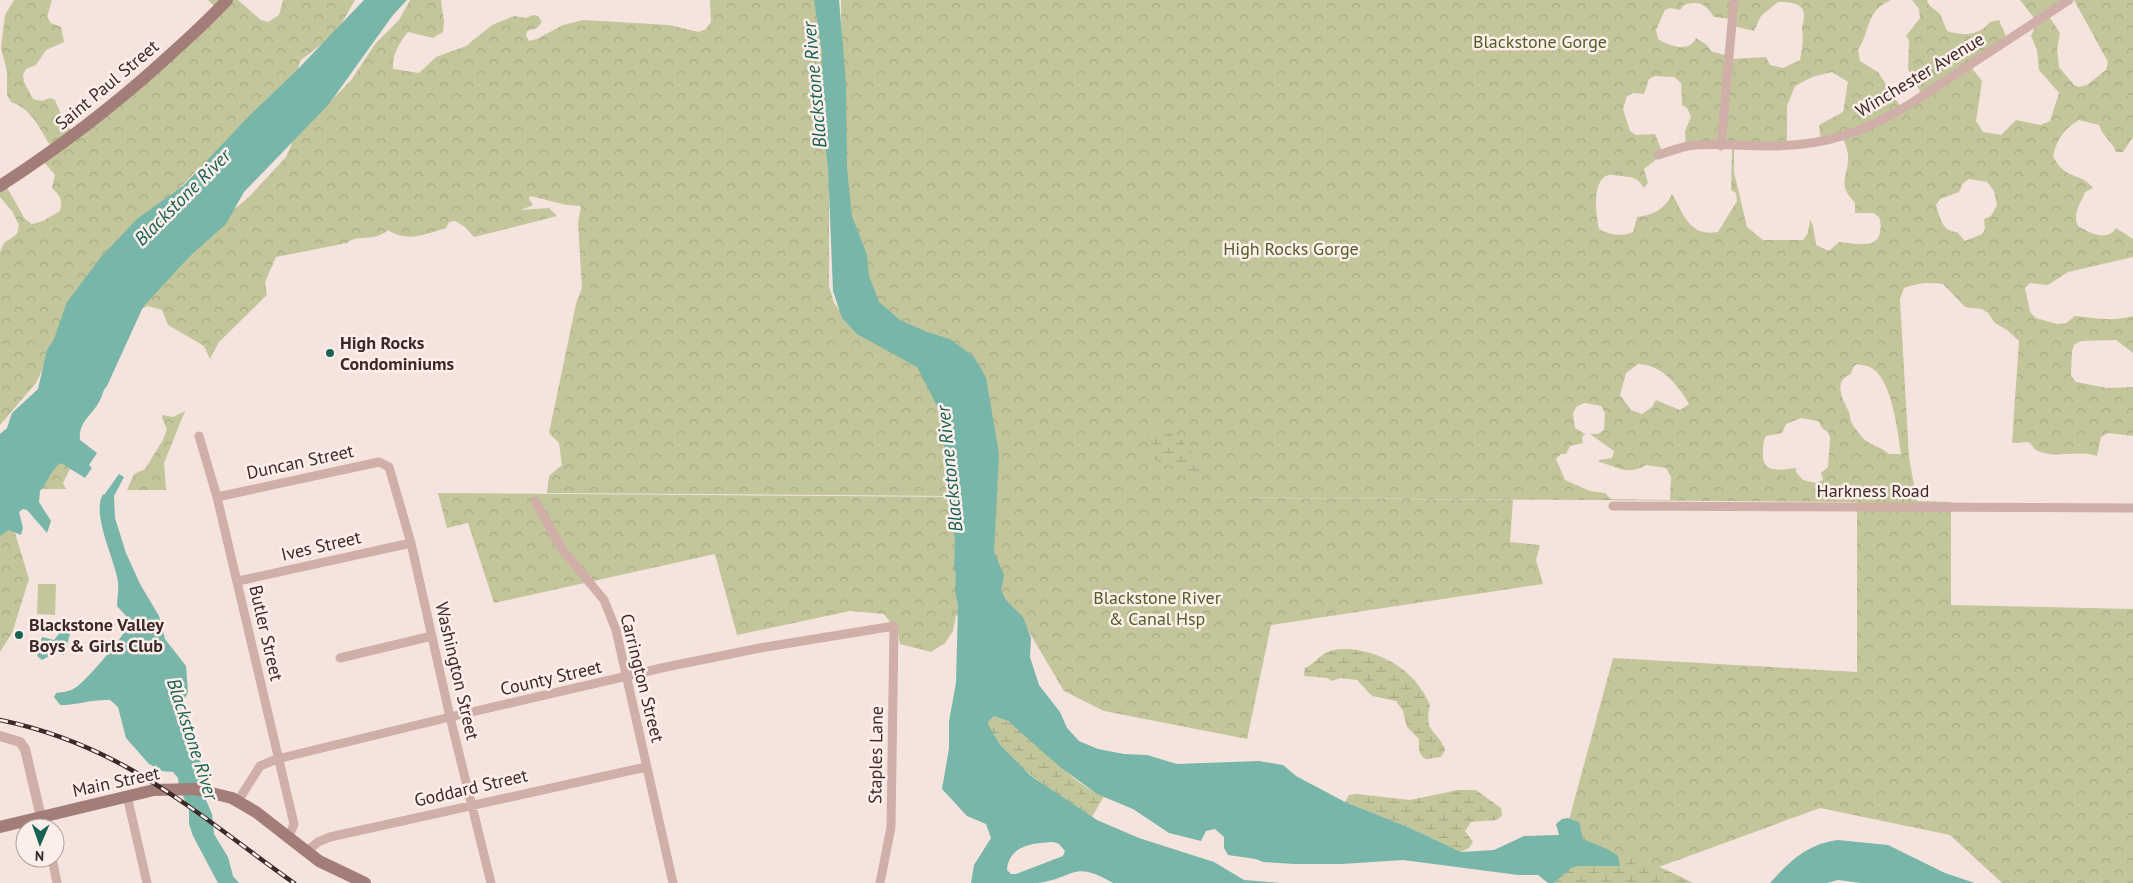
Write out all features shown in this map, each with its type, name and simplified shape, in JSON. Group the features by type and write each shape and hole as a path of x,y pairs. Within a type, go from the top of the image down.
{"main road":[{"name":"Saint Paul Street","path":"0,186 75,135 116,103 197,31 227,0"},
{"name":"Main Street","path":"56,818 127,796 154,790 195,789 235,800 256,812 319,861 365,883"},
{"name":"Main Street","path":"0,826 15,825"}],"street":[{"path":"1721,146 1734,0"},
{"name":"Winchester Avenue","path":"1658,155 1688,146 1808,144 1852,134 1869,127 1910,104 2069,0"},
{"name":"Butler Street","path":"199,436 217,497 238,581 294,824 289,837"},
{"name":"Duncan Street","path":"217,497 379,462 389,468"},
{"name":"Washington Street","path":"389,468 411,543 450,716 491,883"},
{"name":"Carrington Street","path":"535,501 562,549 604,600 616,630 672,883"},
{"name":"Harkness Road","path":"1612,506 2133,508"},
{"name":"Ives Street","path":"238,581 411,543"},
{"name":"County Street","path":"235,800 260,766 279,758 450,716 760,648 894,626"},
{"name":"Staples Lane","path":"880,883 891,827 894,626"},
{"path":"340,658 432,636"},
{"path":"0,736 13,738 20,742 25,749 42,818"},
{"name":"Goddard Street","path":"306,852 318,842 330,837 646,767"},
{"path":"127,796 147,883"},
{"path":"54,868 57,883"}],"green space":[{"path":"14,0 52,0 47,17 51,23 61,27 64,42 46,50 36,65 26,69 23,75 24,82 33,99 42,101 50,98 55,100 63,119 75,136 217,9 208,0 238,0 261,20 268,22 279,15 283,0 355,0 336,33 301,60 295,76 271,95 260,116 196,171 171,198 58,337 36,383 0,425 0,252 4,243 17,234 19,225 12,211 0,197 0,187 5,184 25,219 32,224 43,221 60,211 61,204 59,196 52,188 55,175 42,160 53,150 31,116 19,105 11,102 7,95 7,71 1,48 5,15"},
{"path":"410,0 441,0 444,22 443,32 433,38 408,32 397,49 393,69 419,73 436,57 466,46 492,25 514,16 526,18 533,15 538,16 542,22 537,28 527,31 526,36 529,41 537,39 563,25 583,20 669,25 699,32 706,29 711,22 710,0 818,0 825,48 824,90 829,175 829,286 834,303 858,333 932,367 950,454 952,496 547,493 549,476 562,465 559,443 549,433 576,304 582,288 578,223 581,206 567,205 530,196 529,199 533,205 521,210 549,208 557,216 474,237 465,227 455,221 449,222 446,228 417,236 402,236 388,230 377,236 276,257 265,282 267,295 219,342 210,359 204,346 168,325 162,310 148,306 128,314 165,266 249,197 286,157 293,141 352,79 375,44 399,20"},
{"path":"841,0 1891,0 1883,4 1873,15 1858,50 1860,61 1878,72 1900,106 1922,95 1908,69 1909,40 1906,36 1920,18 1919,9 1912,0 1927,0 1929,5 1940,14 1947,31 1953,33 1970,34 1986,27 1990,22 1999,20 2008,41 1971,67 1982,81 1976,121 1983,132 2001,135 2016,120 2040,125 2050,121 2059,93 2039,70 2037,50 2031,36 2037,22 2020,0 2071,0 2048,15 2060,33 2057,49 2059,67 2074,85 2079,87 2087,85 2106,70 2108,62 2074,0 2133,0 2133,137 2123,152 2116,152 2099,125 2079,120 2062,135 2053,156 2063,170 2083,179 2093,188 2085,192 2078,208 2076,221 2078,226 2098,235 2108,235 2116,228 2133,239 2133,257 2068,272 2048,285 2030,283 2025,288 2030,312 2036,318 2057,324 2066,323 2075,316 2111,319 2133,316 2133,353 2116,340 2080,341 2074,345 2072,351 2071,376 2076,382 2107,388 2133,387 2133,436 2108,433 2101,437 2097,456 2089,454 2043,453 2036,450 2028,442 2012,443 2019,341 2007,330 1995,323 1988,313 1982,309 1965,307 1943,284 1923,283 1909,286 1904,288 1900,299 1909,457 1917,501 1951,502 1951,605 2133,609 2133,883 2002,883 1950,835 1820,808 1615,883 1552,882 1613,658 1857,672 1857,502 1159,497 1513,500 1510,542 1540,545 1536,560 1543,584 1271,625 1247,739 1104,711 1064,691 1016,610 988,586 921,337 850,289 842,107","holes":["1778,2 1796,4 1804,12 1800,60 1783,68 1770,65 1766,57 1730,59 1728,56 1711,51 1707,45 1696,38 1693,43 1684,47 1668,44 1658,39 1656,30 1665,10 1670,8 1680,10 1684,5 1698,3 1708,9 1714,17 1732,19 1733,26 1754,31 1761,16","1832,72 1848,82 1843,112 1819,125 1821,140 1843,138 1848,154 1845,179 1846,190 1855,203 1855,213 1873,213 1879,217 1881,224 1880,232 1875,241 1864,244 1839,242 1829,251 1816,245 1810,219 1808,233 1803,240 1763,240 1747,227 1734,172 1734,149 1787,146 1787,106 1795,86 1812,77","1655,76 1674,77 1681,83 1682,105 1687,108 1691,117 1685,131 1686,147 1732,148 1731,190 1736,193 1737,201 1718,232 1708,233 1694,227 1684,216 1672,194 1666,204 1658,210 1649,215 1637,217 1633,232 1616,235 1599,229 1596,199 1599,183 1603,178 1609,175 1632,178 1640,182 1644,188 1648,183 1644,169 1663,154 1655,134 1636,135 1630,131 1623,109 1627,96 1633,93 1644,94 1649,79","1969,179 1987,182 1994,191 1997,205 1991,216 1984,219 1985,229 1982,234 1965,241 1957,232 1945,227 1940,219 1936,205 1940,199 1959,192 1963,183","1638,364 1647,365 1668,377 1689,404 1680,410 1656,400 1652,407 1642,414 1631,410 1620,395 1626,373","1857,364 1871,368 1880,375 1893,408 1901,454 1889,454 1868,442 1853,426 1840,390 1842,381 1851,374 1853,367","1585,403 1601,406 1605,413 1604,430 1598,434 1590,434 1614,451 1612,458 1599,460 1599,462 1628,470 1646,465 1666,468 1671,477 1670,500 1611,499 1605,493 1590,491 1565,480 1556,459 1561,454 1566,454 1570,446 1583,443 1582,437 1585,434 1575,428 1573,413 1577,406","1801,418 1818,421 1823,429 1828,432 1830,438 1828,467 1821,473 1823,480 1816,483 1803,480 1796,472 1796,468 1778,470 1765,464 1763,448 1766,436 1782,433 1786,424"]},
{"path":"185,411 164,463 166,490 127,490 134,474 145,469 163,440 167,429 162,418 163,415 173,417"},
{"path":"1149,427 1179,438 1183,442 1197,463 1200,479 1191,480 1173,466 1163,464 1150,457 1147,439"},
{"path":"57,459 71,467 63,483 66,489 27,489"},
{"path":"438,493 966,497 973,601 956,616 953,631 945,643 931,652 900,644 898,633 884,614 850,611 737,635 715,554 494,603 468,523 447,528"},
{"path":"0,519 15,533 29,579 12,633 0,652"},
{"path":"38,584 56,584 55,615 37,614"},
{"path":"1351,649 1364,651 1388,660 1408,674 1416,683 1430,705 1428,721 1432,731 1439,738 1445,750 1441,757 1426,759 1422,755 1419,739 1407,727 1403,711 1396,701 1372,696 1357,680 1340,678 1332,681 1327,678 1304,676 1305,668 1326,652"},
{"path":"994,716 1019,729 1075,779 1089,789 1104,796 1092,817 1048,788 1015,762 1001,748 992,735 988,722"},
{"path":"1458,790 1476,790 1501,808 1502,816 1496,820 1471,822 1465,831 1473,842 1469,848 1461,852 1408,827 1345,802 1349,795 1357,794 1410,800"},
{"path":"1618,856 1647,862 1693,883 1554,883 1571,868 1578,866 1618,867 1621,864"}],"water":[{"name":"Blackstone River","path":"364,0 407,0 393,15 329,104 244,192 226,224 189,257 143,307 101,398 81,428 80,440 97,453 89,465 92,468 85,478 61,463 54,469 40,491 39,502 51,521 47,533 27,510 23,509 19,512 23,528 21,535 9,530 0,536 0,434 7,428 12,413 38,389 47,350 54,339 67,302 101,257 137,219 183,186 248,117 296,71"},
{"name":"Blackstone River","path":"814,0 839,0 846,82 847,169 852,216 867,255 869,276 879,302 900,320 927,332 950,339 974,357 986,377 999,454 994,552 1004,575 1001,591 1006,600 1023,617 1031,638 1030,657 1039,685 1060,712 1067,728 1079,741 1098,749 1124,754 1147,755 1177,764 1259,761 1283,765 1296,776 1345,802 1408,827 1461,852 1494,850 1524,836 1559,835 1556,824 1562,819 1568,818 1579,822 1583,839 1618,856 1620,866 1578,866 1571,868 1554,883 1548,883 1538,875 1518,875 1403,860 1342,864 1295,864 1263,862 1256,859 1228,855 1224,848 1224,837 1215,829 1206,831 1201,841 1169,833 1133,809 1097,794 1060,767 1008,721 994,716 988,722 1000,745 1031,776 1097,820 1139,838 1214,862 1244,880 1281,883 1113,883 1100,876 1081,871 1037,883 971,883 974,865 991,838 986,824 967,816 942,789 949,748 949,721 956,683 958,605 955,591 956,573 954,571 955,540 951,518 951,476 947,469 939,410 917,367 857,334 842,318 833,291 828,166 821,119 822,53","holes":["1045,842 1059,844 1065,851 1063,856 1016,874 1011,874 1007,870 1012,855 1017,850"]},
{"path":"119,474 124,477 114,496 115,518 126,553 140,584 159,616 165,639 186,666 188,692 181,707 181,724 188,743 202,764 206,800 212,814 214,834 228,857 233,876 239,883 218,883 193,836 189,824 189,810 179,787 178,778 173,772 162,771 149,764 126,738 118,707 110,700 60,705 54,697 56,693 66,692 80,684 111,650 126,628 126,616 117,606 118,582 100,513 100,503 103,494"},
{"path":"62,630 70,634 64,655 55,653 42,660 37,656 42,637 54,640"},
{"path":"1838,840 1888,845 1945,873 1975,883 1861,883 1838,880 1827,883 1770,883 1800,855 1817,845"}],"railway":[{"path":"0,720 44,732 85,747 122,765 157,785 294,883"}],"place":[{"name":"High Rocks Condominiums","path":"330,353"},
{"name":"Blackstone Valley Boys & Girls Club","path":"19,635"}],"park label":[{"name":"Blackstone Gorge","path":"1540,42"},
{"name":"High Rocks Gorge","path":"1291,249"},
{"name":"Blackstone River & Canal Hsp","path":"1157,608"}]}
